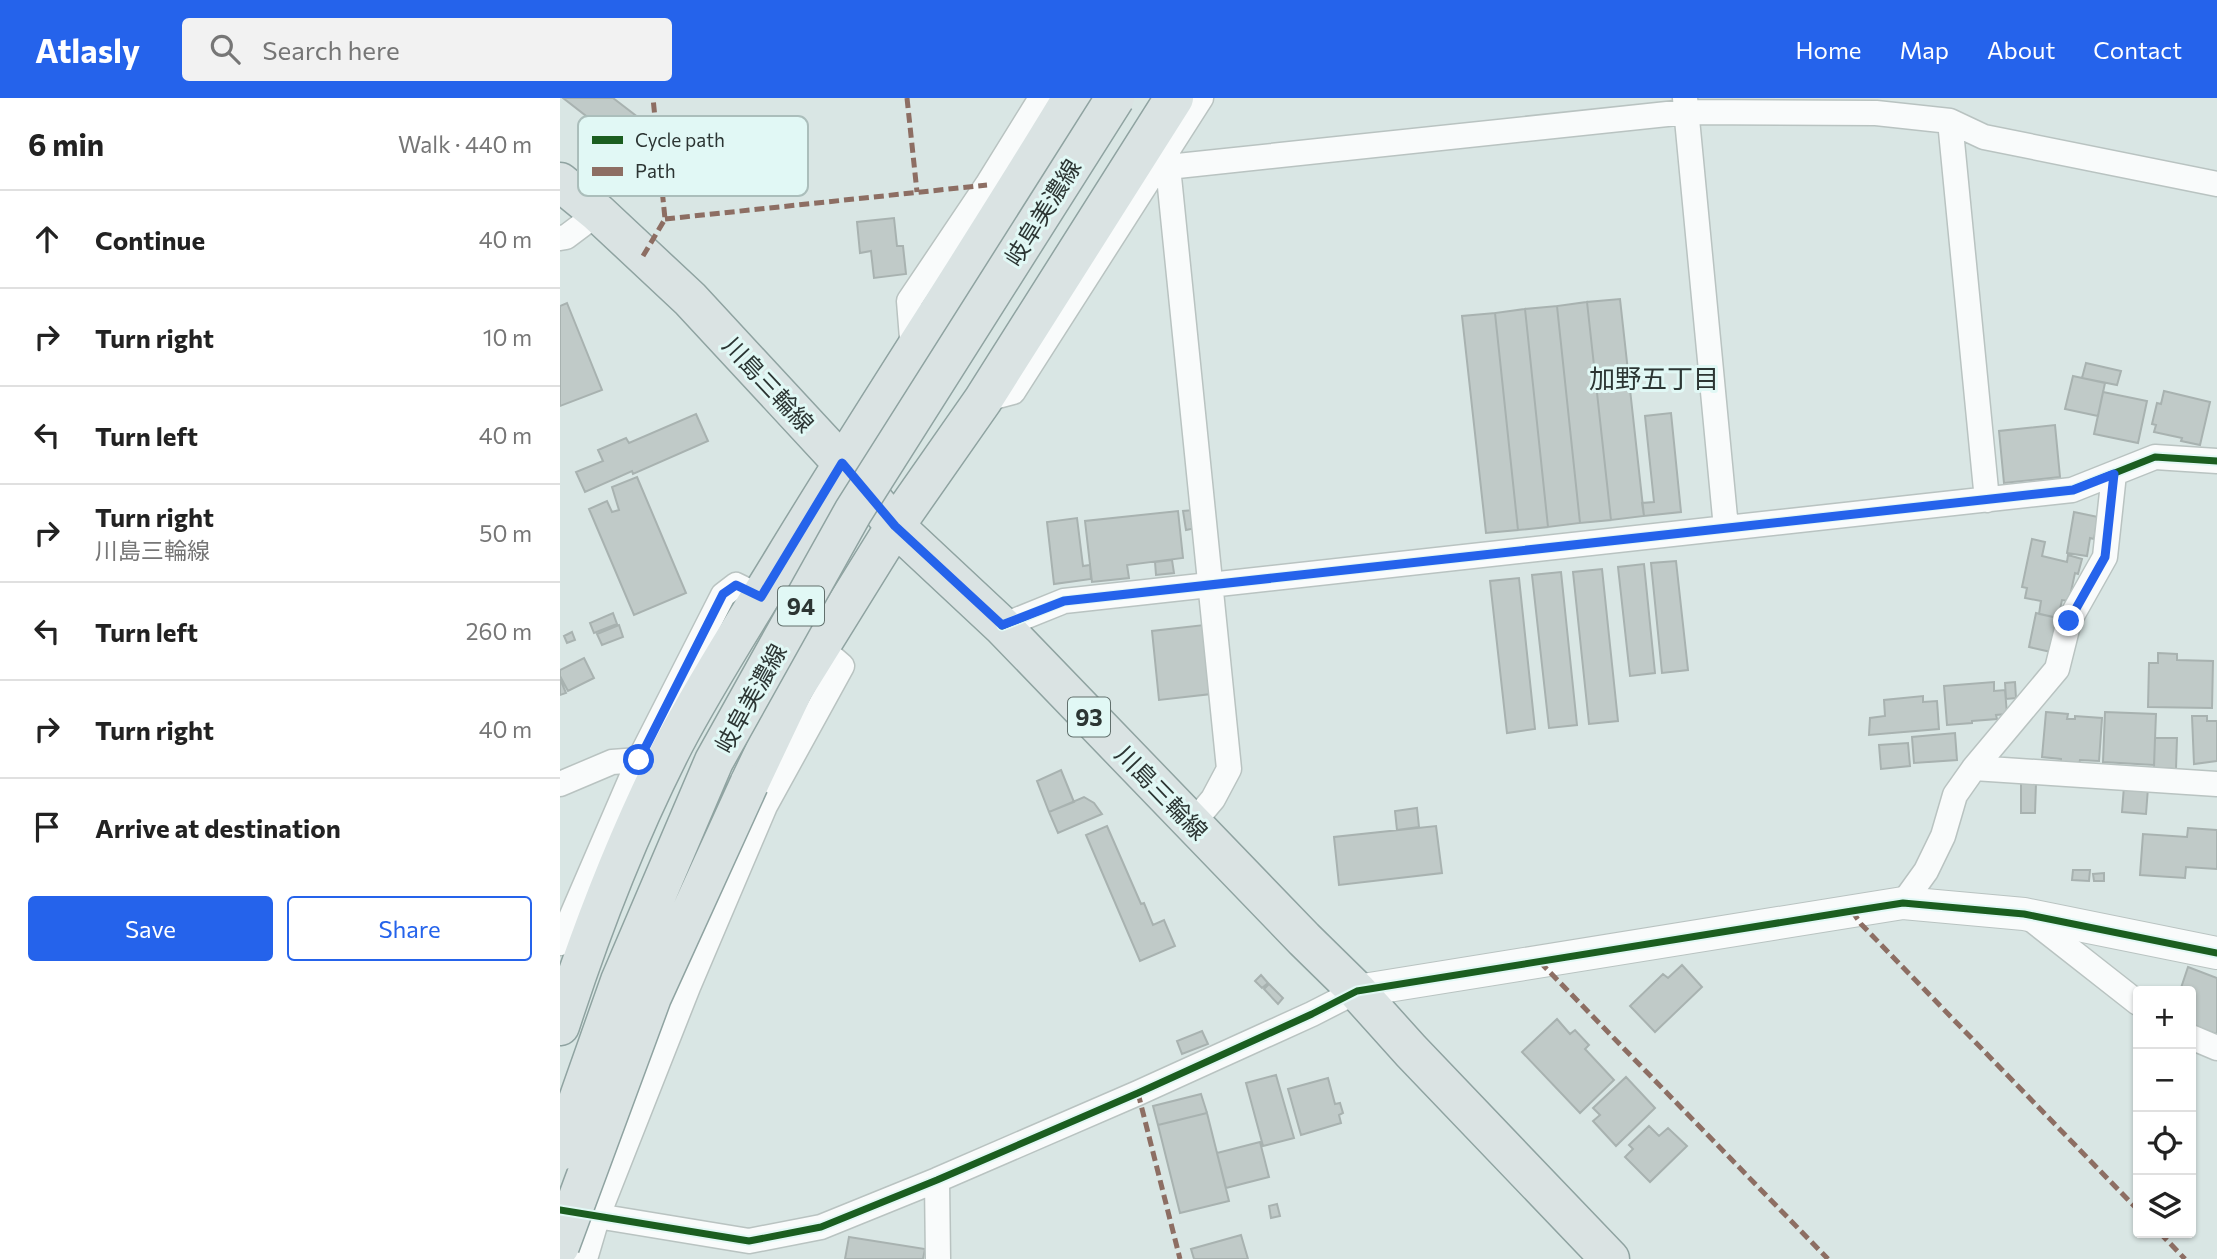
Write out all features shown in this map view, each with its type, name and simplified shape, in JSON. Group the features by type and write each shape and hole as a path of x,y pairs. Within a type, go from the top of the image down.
{"main road":[{"name":"94","path":"560,1026 581,962 639,818 675,744 842,463 1012,199 1072,98"},
{"name":"岐阜美濃線","path":"560,1151 620,981 714,761 853,512 1115,98"},
{"name":"94","path":"560,1246 652,997 794,689 895,526 983,400 1174,98"},
{"name":"川島三輪線","path":"560,182 598,213 690,299 842,463 895,526 1002,625 1192,824 1357,991 1611,1259"}],"street":[{"path":"913,351 909,301 987,185 1041,98"},
{"path":"983,400 1013,392 1163,165 1201,98"},
{"path":"1163,165 1686,105 1875,113 1950,121 1984,137 2217,184"},
{"path":"1686,105 1726,528"},
{"path":"1950,121 1987,500"},
{"path":"1163,165 1211,583 1229,769 1213,799 1192,824"},
{"path":"560,238 566,237 598,213"},
{"path":"1002,625 1064,601 2073,490 2155,457 2217,461"},
{"path":"1903,903 1926,871 1943,836 1955,795 1974,768 2057,669 2069,621 2105,557 2114,474"},
{"path":"560,943 639,760 723,594 736,585 761,597"},
{"path":"585,1259 598,1215 688,987 765,806 842,666 820,647"},
{"path":"560,784 612,762 639,760"},
{"path":"1974,768 2217,784"},
{"path":"560,1210 749,1241 778,1237 821,1227 937,1180 1300,1020 1357,991 1903,903 2024,914 2217,953"},
{"path":"2024,914 2133,999"},
{"path":"2196,1039 2217,1048"},
{"path":"937,1180 938,1259"}],"building":[{"path":"563,98 613,98 636,116 586,116"},
{"path":"894,218 897,246 903,246 906,274 874,278 871,251 860,253 857,222"},
{"path":"1620,299 1644,516 1611,520 1587,302"},
{"path":"1587,302 1611,520 1580,523 1557,306"},
{"path":"567,303 602,390 560,406 560,306"},
{"path":"1557,306 1580,523 1548,527 1525,309"},
{"path":"1525,309 1548,527 1518,530 1495,313"},
{"path":"1495,313 1518,530 1486,533 1462,316"},
{"path":"2086,363 2121,371 2117,385 2082,378"},
{"path":"2073,376 2105,383 2098,416 2065,409"},
{"path":"2164,391 2210,402 2200,445 2154,432 2156,425 2152,424 2157,403 2161,404"},
{"path":"2103,392 2147,401 2138,443 2094,434"},
{"path":"1671,413 1681,512 1644,516 1642,503 1654,502 1645,416"},
{"path":"696,414 708,441 585,492 576,472 603,461 598,450 626,438 629,443"},
{"path":"2055,425 2060,477 2004,483 1999,431"},
{"path":"637,477 686,593 634,615 589,509 607,501 612,512 619,510 612,487"},
{"path":"1194,510 1196,528 1186,530 1183,511"},
{"path":"1178,511 1183,558 1127,565 1129,578 1092,582 1085,521"},
{"path":"2074,512 2098,517 2094,539 2090,538 2087,556 2067,553"},
{"path":"1077,518 1083,566 1090,565 1091,579 1054,584 1047,522"},
{"path":"2032,539 2045,542 2042,556 2067,562 2068,555 2082,559 2078,574 2075,573 2069,601 2062,600 2058,618 2039,614 2041,601 2025,598 2027,588 2022,587"},
{"path":"1172,560 1174,573 1156,575 1155,562"},
{"path":"1676,561 1688,670 1662,673 1651,563"},
{"path":"1644,564 1655,673 1630,676 1618,567"},
{"path":"1602,569 1618,721 1589,724 1573,572"},
{"path":"1561,572 1577,725 1549,728 1532,575"},
{"path":"1519,578 1535,729 1507,733 1490,581"},
{"path":"613,613 617,624 594,633 590,623"},
{"path":"2036,613 2058,618 2051,652 2029,647"},
{"path":"619,625 623,637 602,645 597,634"},
{"path":"1204,625 1211,694 1159,700 1152,631"},
{"path":"572,632 575,640 567,643 564,636"},
{"path":"2158,653 2177,654 2177,660 2213,661 2212,708 2148,707 2149,663 2158,663"},
{"path":"584,658 594,678 568,691 560,676 560,670"},
{"path":"560,679 566,693 560,695"},
{"path":"1994,682 1994,691 2005,690 2007,714 1996,715 1997,719 1947,725 1944,686"},
{"path":"2015,682 2016,698 2006,699 2005,683"},
{"path":"1923,696 1923,702 1937,701 1939,729 1869,735 1870,718 1885,716 1884,700"},
{"path":"2046,712 2068,714 2067,719 2075,719 2075,716 2102,718 2099,761 2061,763 2061,759 2042,757"},
{"path":"2105,712 2156,714 2154,765 2103,762"},
{"path":"2192,716 2207,716 2207,721 2217,721 2217,761 2194,764"},
{"path":"1955,733 1957,760 1914,763 1912,737"},
{"path":"2155,738 2177,738 2176,769 2154,768"},
{"path":"1908,743 1910,766 1881,769 1879,745"},
{"path":"1061,770 1074,802 1049,812 1037,781"},
{"path":"2021,783 2036,783 2035,813 2021,813"},
{"path":"2124,786 2148,788 2146,814 2122,812"},
{"path":"1084,797 1094,803 1102,814 1058,833 1049,812"},
{"path":"1417,808 1419,827 1397,830 1395,811"},
{"path":"1107,826 1141,904 1144,903 1153,925 1164,920 1175,946 1140,961 1086,835"},
{"path":"1436,826 1442,873 1339,885 1334,837"},
{"path":"2188,828 2217,830 2217,869 2186,867 2185,878 2140,875 2143,834 2187,837"},
{"path":"2073,870 2090,870 2089,881 2072,880"},
{"path":"2104,873 2104,881 2094,881 2093,874"},
{"path":"1682,965 1702,987 1655,1032 1630,1006 1663,974 1668,978"},
{"path":"2188,967 2217,978 2217,1034 2196,1028 2196,986 2182,986"},
{"path":"1261,975 1268,983 1262,988 1255,981"},
{"path":"1269,984 1283,998 1278,1004 1264,989"},
{"path":"1557,1019 1570,1034 1575,1030 1589,1045 1585,1049 1614,1080 1580,1113 1522,1052"},
{"path":"1202,1031 1208,1044 1182,1054 1177,1041"},
{"path":"1276,1075 1294,1138 1263,1146 1246,1083"},
{"path":"1626,1077 1655,1108 1616,1146 1593,1121 1600,1115 1593,1108"},
{"path":"1328,1078 1335,1104 1340,1103 1343,1113 1339,1115 1341,1123 1301,1135 1288,1089"},
{"path":"1201,1094 1207,1113 1158,1125 1153,1106"},
{"path":"1207,1113 1229,1201 1180,1213 1158,1125"},
{"path":"1649,1126 1659,1136 1668,1128 1687,1146 1650,1182 1625,1157 1633,1149 1629,1145"},
{"path":"1260,1142 1269,1177 1226,1188 1217,1153"},
{"path":"1277,1204 1280,1216 1271,1218 1269,1206"},
{"path":"1241,1235 1248,1259 1194,1259 1191,1249"},
{"path":"849,1237 925,1249 923,1259 845,1259"}],"marked path":[{"path":"653,98 655,116"},
{"path":"907,98 917,192"},
{"path":"665,219 987,185"},
{"path":"643,256 665,219 663,196"},
{"path":"1852,911 1861,924 2133,1205"},
{"path":"1540,962 1828,1259"},
{"path":"1138,1093 1180,1259"},
{"path":"2165,1238 2185,1259"}],"cycle path":[{"path":"1002,626 1064,601 2072,490 2155,457 2217,461"},
{"path":"560,1210 749,1241 821,1227 1138,1093 1357,991 1903,903 2024,914 2217,953"}],"district":[{"name":"加野五丁目","path":"1654,377"}],"route":[{"path":"639,760 723,594 736,585 761,597 842,463 895,526 1002,625 1064,601 2073,490 2114,474 2105,557 2069,621"}]}
